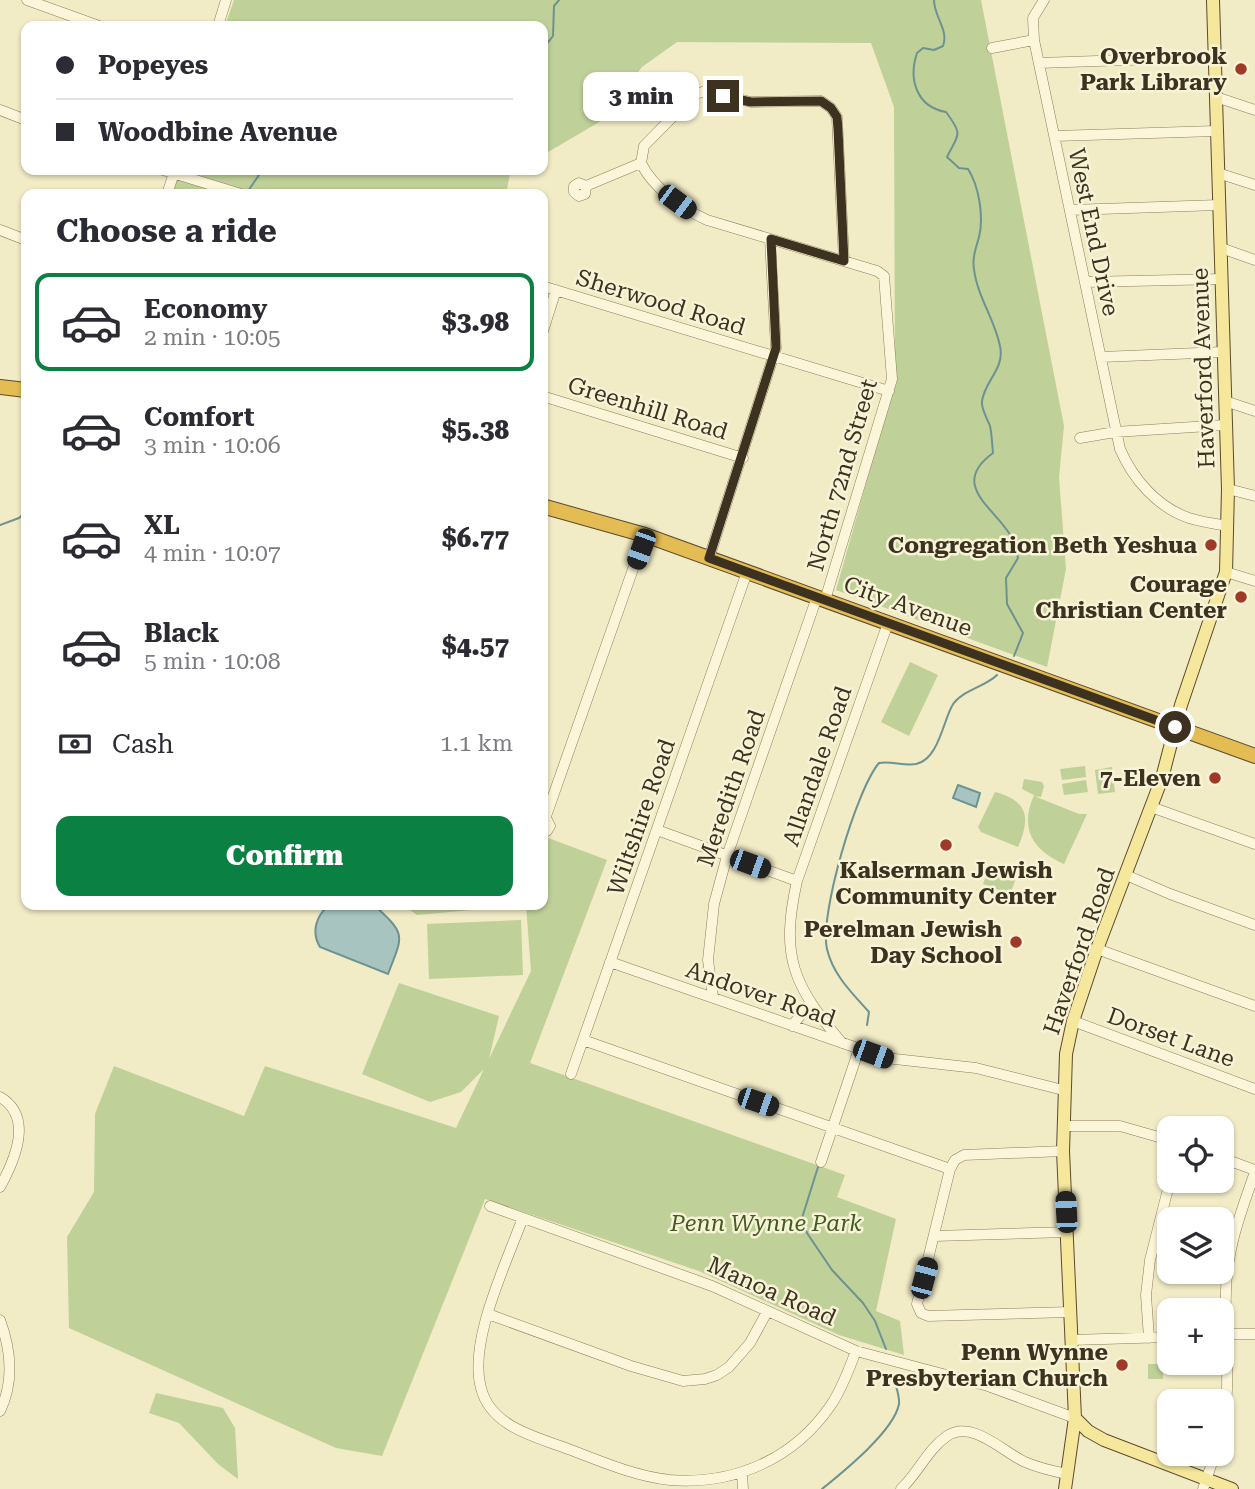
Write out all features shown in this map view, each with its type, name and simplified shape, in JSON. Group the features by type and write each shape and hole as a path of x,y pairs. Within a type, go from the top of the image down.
{"highway":[{"path":"0,387 21,389"},
{"name":"City Avenue","path":"548,508 645,535 1255,757"}],"main road":[{"name":"Haverford Avenue","path":"1175,727 1226,572 1228,489 1213,0"},
{"name":"Haverford Road","path":"1065,1489 1075,1418 1063,1151 1066,1054 1073,1021 1097,949 1162,778 1175,727"},
{"name":"Manoa Road","path":"1075,1418 1088,1431 1104,1440 1205,1484 1231,1489"}],"street":[{"path":"27,0 85,21"},
{"path":"220,21 226,0"},
{"path":"992,48 1034,40 1033,18 1044,0"},
{"name":"West End Drive","path":"1034,40 1115,432"},
{"path":"1039,63 1214,57"},
{"path":"706,91 751,102 817,101 831,108 837,117 844,261 707,220 690,212 646,173 641,163 644,146 695,94 706,91"},
{"path":"1216,97 1255,110"},
{"path":"0,110 21,118"},
{"path":"1055,136 1216,131"},
{"path":"586,186 641,163"},
{"path":"1218,173 1255,185"},
{"path":"184,175 226,189"},
{"path":"1070,210 1219,205"},
{"path":"0,230 21,238"},
{"path":"709,558 776,348 771,239"},
{"path":"1221,248 1255,260"},
{"name":"North 72nd Street","path":"821,599 892,379 884,276 877,271 844,261"},
{"path":"1084,282 1222,279"},
{"name":"Sherwood Road","path":"548,288 889,391"},
{"path":"548,315 556,290"},
{"path":"1101,356 1223,352"},
{"name":"Greenhill Road","path":"548,398 743,458"},
{"path":"1225,401 1255,411"},
{"path":"1080,438 1115,432 1225,425"},
{"path":"1115,432 1127,465 1150,494 1189,518 1228,526"},
{"path":"1228,489 1255,496"},
{"path":"548,808 645,535"},
{"name":"Wiltshire Road","path":"571,1074 747,572"},
{"path":"1226,572 1255,581"},
{"name":"Meredith Road","path":"713,997 709,960 710,928 727,856 821,599"},
{"name":"Allandale Road","path":"843,1043 810,1003 794,971 789,940 790,914 797,881 888,623"},
{"path":"1152,807 1255,844"},
{"path":"657,830 797,881"},
{"path":"1126,875 1255,925"},
{"path":"1097,949 1255,1006"},
{"name":"Andover Road","path":"610,962 886,1058 976,1069 1063,1090"},
{"path":"792,1026 810,1003"},
{"name":"Dorset Lane","path":"1073,1021 1255,1089"},
{"path":"583,1040 950,1169"},
{"path":"821,1161 859,1049"},
{"path":"0,1097 15,1110 20,1136 13,1162 0,1187"},
{"path":"1063,1126 1120,1126 1157,1137"},
{"path":"1063,1151 964,1155 955,1160 950,1169 918,1304 923,1314 932,1316 1071,1312"},
{"path":"1226,1298 1236,1226 1255,1171 1234,1163"},
{"path":"1149,1338 1146,1295 1150,1260 1167,1193"},
{"name":"Manoa Road","path":"490,1206 522,1220 712,1286 856,1352 988,1386 1075,1418"},
{"path":"522,1220 488,1314 477,1366 481,1392 491,1409 507,1423 527,1434 609,1464 654,1477 692,1480 742,1474 776,1457 818,1421 832,1404 856,1352"},
{"path":"935,1236 1067,1232"},
{"path":"488,1314 631,1366 669,1378 694,1381 717,1375 739,1358 767,1312"},
{"path":"0,1320 8,1346 10,1377 0,1411"},
{"path":"1234,1334 1255,1334"},
{"path":"1072,1340 1157,1338"},
{"path":"901,1489 936,1447 955,1432 969,1431 1023,1461 1067,1474"},
{"path":"1205,1484 1211,1466"},
{"path":"742,1474 743,1489"}],"green space":[{"path":"234,0 981,0 1064,426 1059,477 1066,569 1047,667 836,590 895,381 894,107 871,43 677,42 642,67 601,121 548,152 548,21 227,21"},
{"path":"175,175 510,175 507,189 171,189"},
{"path":"910,662 938,675 909,736 881,722"},
{"path":"1085,766 1086,777 1062,780 1060,769"},
{"path":"1112,767 1115,792 1098,794 1095,770"},
{"path":"1024,779 1042,782 1044,786 1041,797 1034,796 1079,814 1087,814 1064,864 1044,852 1032,837 1028,818 1034,795 1022,789"},
{"path":"1086,780 1088,792 1064,795 1062,784"},
{"path":"995,792 1014,800 1024,812 1025,827 1018,847 981,832 978,827"},
{"name":"Penn Wynne Park","path":"548,838 607,860 530,1063 845,1175 837,1197 896,1219 876,1311 900,1321 904,1355 839,1335 699,1271 485,1199 382,1456 336,1448 69,1328 67,1237 94,1192 95,1114 114,1066 244,1116 265,1066 456,1128 484,1069 461,1092 430,1102 362,1074 399,983 499,1016 489,1059 531,971 526,910 548,910"},
{"path":"990,866 1017,876 1010,894 983,884"},
{"path":"410,910 472,910 417,915"},
{"path":"521,920 523,975 429,979 427,924"},
{"path":"1148,1364 1157,1364 1157,1375 1163,1375 1163,1379 1148,1379"},
{"path":"156,1393 223,1408 235,1428 238,1479 218,1464 179,1423 149,1413"}],"water":[{"path":"958,785 980,793 976,807 953,798"},
{"path":"325,910 379,910 392,923 399,936 397,951 388,974 320,947 315,930"}],"waterway":[{"path":"548,42 553,36 554,6 559,0"},
{"path":"934,0 944,34 943,46 934,50 923,48 917,53 914,63 915,82 922,98 936,109 946,112 955,126 956,139 947,157 959,168 968,169 980,202 981,220 974,269 998,336 1001,354 982,401 990,426 993,453 980,465 975,475 975,486 979,496 1011,536 1018,558 1006,578 1007,604 1023,633 1014,656"},
{"path":"249,189 259,175"},
{"path":"0,525 21,516"},
{"path":"867,1025 869,1012 844,983 827,949 826,933 834,883 850,825 870,777 879,763 916,764 923,761 935,748 956,701 997,675"},
{"path":"818,1167 802,1218 807,1233 832,1270 863,1303 875,1321 886,1349"},
{"path":"822,1489 866,1450 888,1426 899,1404 894,1377"}],"place":[{"name":"Overbrook Park Library","path":"1241,69"},
{"name":"Congregation Beth Yeshua","path":"1211,545"},
{"name":"Courage Christian Center","path":"1241,597"},
{"name":"7-Eleven","path":"1215,778"},
{"name":"Kalserman Jewish Community Center","path":"946,845"},
{"name":"Perelman Jewish Day School","path":"1016,942"},
{"name":"Penn Wynne Presbyterian Church","path":"1122,1365"}],"route":[{"path":"723,96 751,102 821,101 831,108 837,117 844,261 771,239 776,348 709,558 1175,727"}]}
